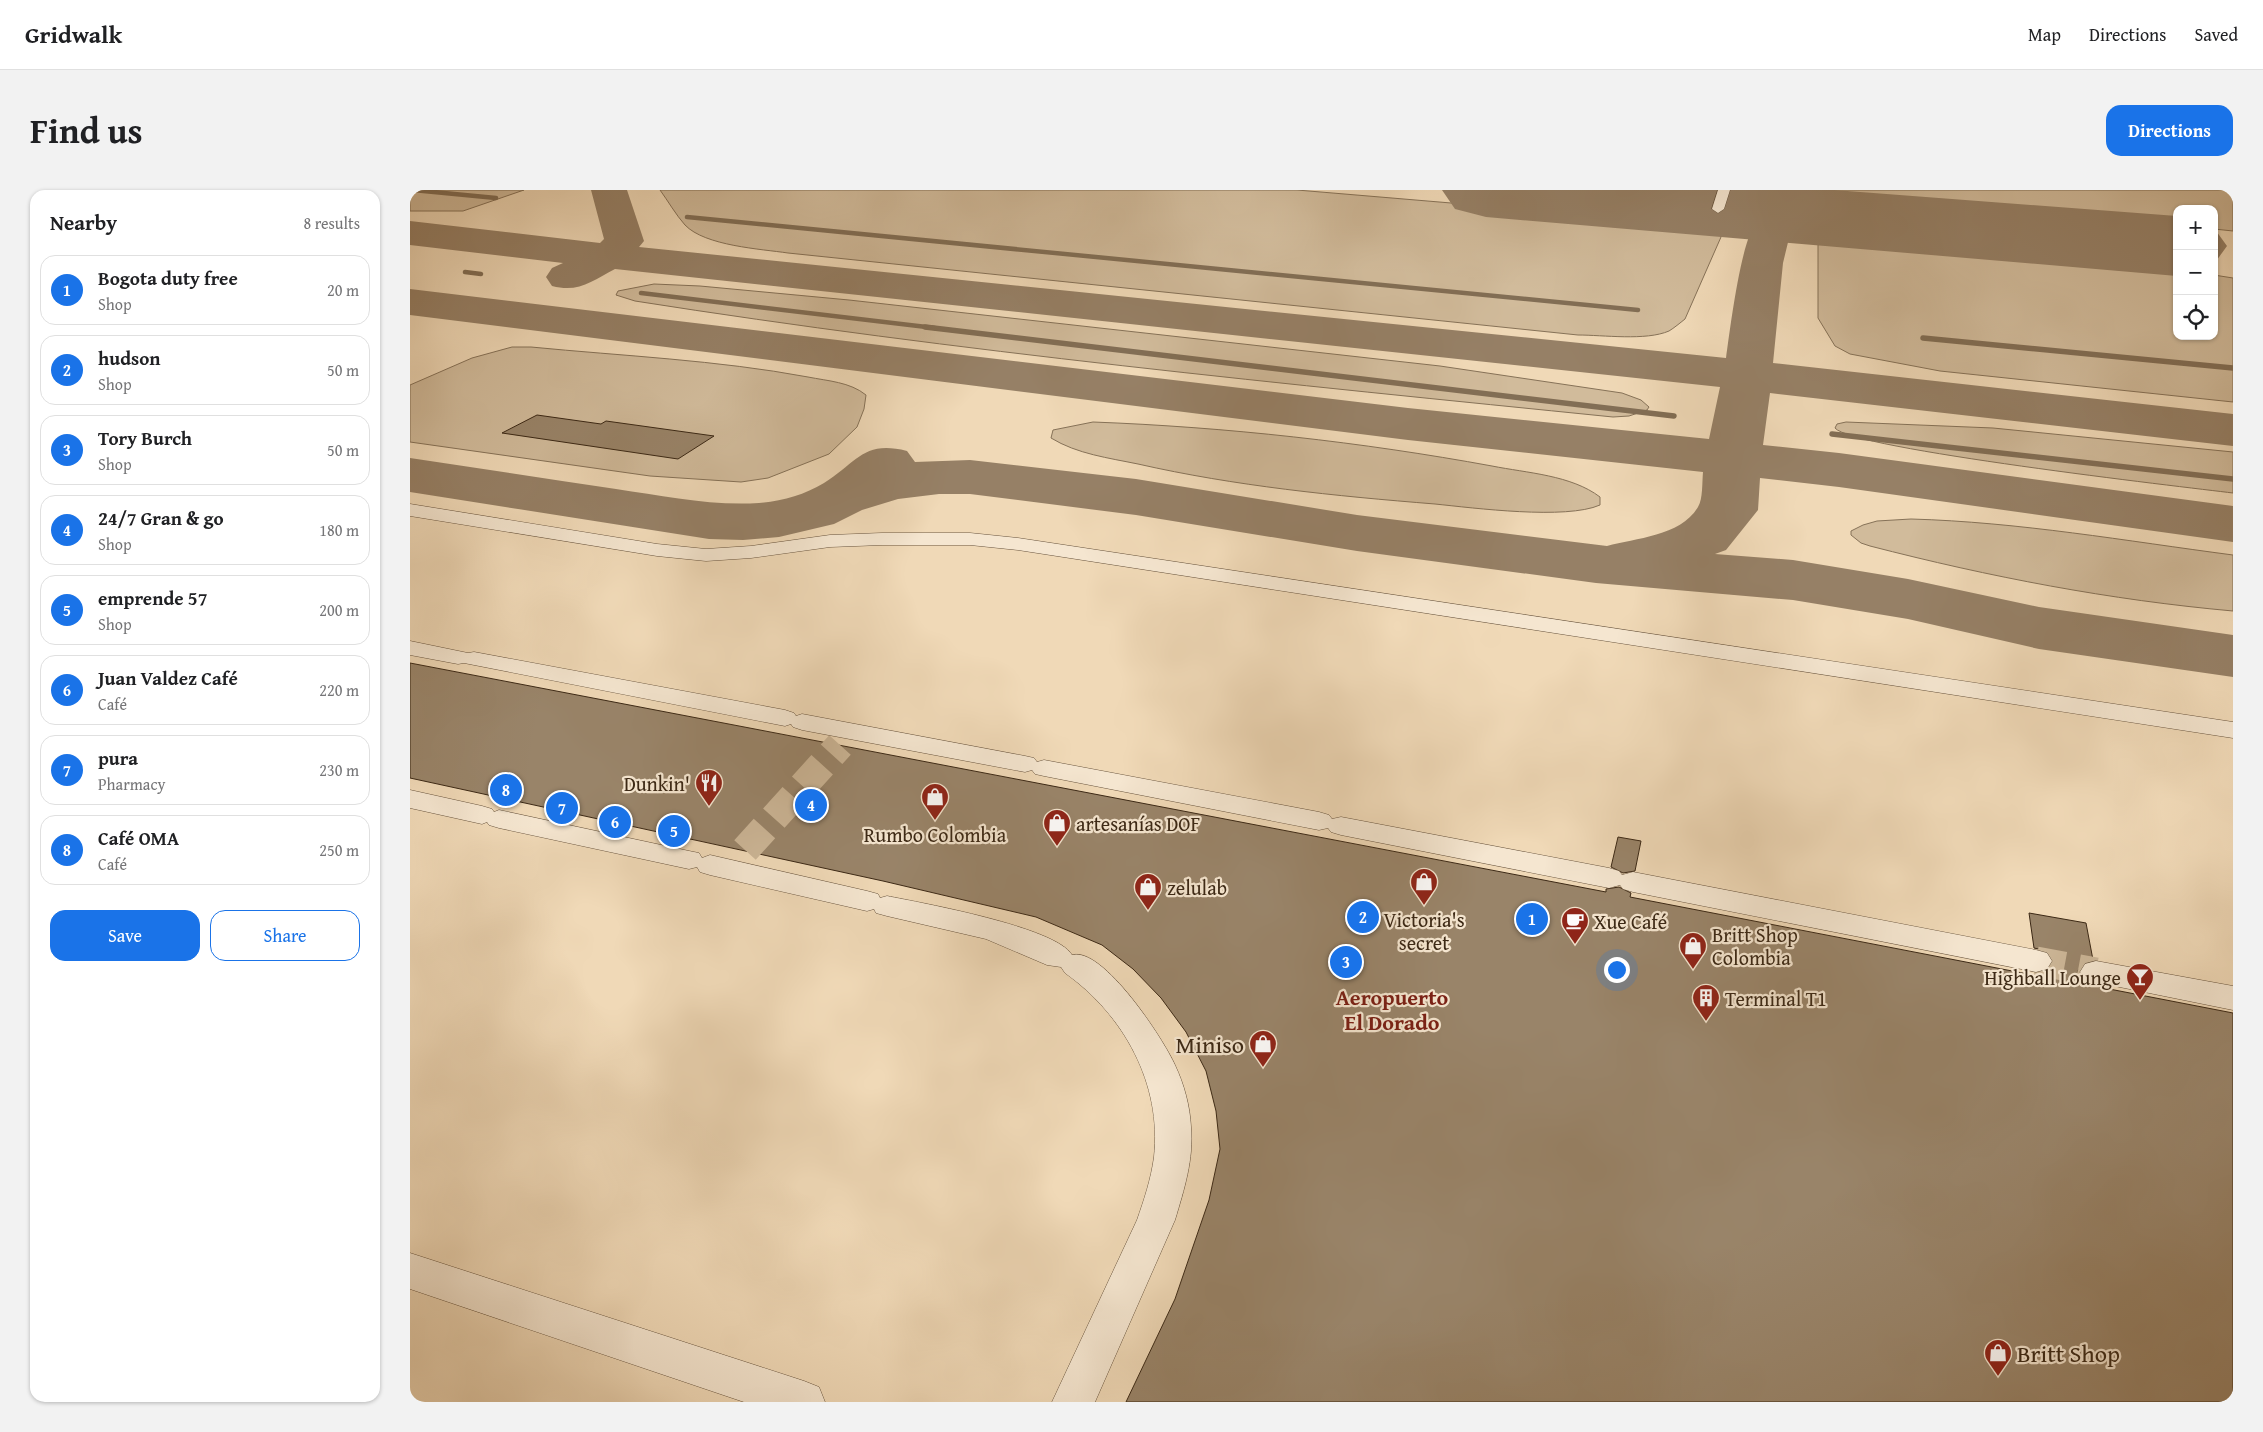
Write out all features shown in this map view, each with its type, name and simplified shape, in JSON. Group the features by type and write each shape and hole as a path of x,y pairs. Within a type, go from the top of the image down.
{"lane":[{"path":"1718,209 1724,190"},
{"path":"410,510 658,550 706,555 751,552 854,540 934,537 980,540 2233,730"},
{"path":"410,648 793,720 846,738 1035,766 2036,961"},
{"path":"410,799 491,817 718,861 877,904 1000,932 1033,943 1067,961 1124,1007 1150,1047 1171,1101 1175,1132 1173,1166 1155,1228 1073,1402"},
{"path":"2096,972 2233,998"},
{"path":"410,1272 804,1402"}],"shaded area":[{"path":"410,190 524,190 463,211 410,211"},
{"path":"660,190 1297,190 1688,223 1713,229 1721,237 1685,319 1671,330 1660,334 1637,337 1578,335 749,248 719,242 694,232 685,225"},
{"path":"1708,190 2233,190 2233,231 2218,229 2218,205 2173,205 2173,227"},
{"path":"1857,236 2004,249 2173,270 2173,340 2218,340 2218,276 2233,278 2233,402 1940,371 1850,354 1835,346 1818,318 1818,245 1829,238"},
{"path":"654,284 700,286 849,300 1440,366 1622,393 1641,400 1649,407 1647,410 1629,416 1613,417 1123,366 757,319 635,301 616,295 618,291"},
{"path":"512,347 705,362 774,371 853,387 866,395 864,409 857,427 829,454 768,478 741,482 650,476 410,442 410,385 472,358"},
{"path":"1093,422 1143,424 1293,437 1443,457 1562,479 1600,497 1600,505 1565,512 1519,512 1285,489 1175,472 1082,452 1051,438 1053,430"},
{"path":"1846,422 1993,428 2233,452 2233,493 2022,466 1897,446 1855,437 1835,428 1837,424"},
{"path":"1911,519 2032,528 2233,555 2233,611 2141,601 2050,586 1960,568 1870,546 1861,543 1851,535 1851,531 1877,521"}],"building":[{"path":"537,415 601,424 606,421 714,436 678,459 502,433"},
{"name":"Terminal T1","path":"410,663 1606,892 1606,889 1619,887 1631,893 1630,897 2038,976 2037,974 2049,970 2054,960 2047,951 2034,948 2029,913 2086,923 2093,960 2083,963 2078,971 2085,982 2098,985 2099,987 2233,1013 2233,1402 1126,1402 1175,1299 1209,1200 1220,1149 1216,1111 1206,1071 1186,1032 1161,998 1133,969 1102,945 1036,917 883,881 410,778"},
{"path":"1618,837 1641,841 1635,871 1623,873 1611,867"}],"waterway":[{"path":"413,190 496,198"},
{"path":"687,217 1638,310"},
{"path":"465,272 481,274"},
{"path":"641,293 935,328"},
{"path":"925,327 1674,416"},
{"path":"1923,338 2233,368"},
{"path":"1832,434 2233,479"}],"taxiway":[{"path":"609,190 624,241 609,256"},
{"path":"1747,375 1762,263 1772,228 1778,224 1793,220 1831,218"},
{"path":"1948,227 2173,254"},
{"path":"410,233 609,256"},
{"path":"567,277 609,256"},
{"path":"609,256 1747,375"},
{"path":"410,302 1408,424 1733,459"},
{"path":"1733,459 1747,375"},
{"path":"1747,375 2233,430"},
{"path":"1622,561 1663,553 1704,537 1728,510 1733,459"},
{"path":"1733,459 1839,470 2233,524"},
{"path":"410,475 709,521 743,522 779,519 813,511 844,496 887,463"},
{"path":"843,497 891,482 939,477 970,477 1136,497 1357,533 1596,564 1793,580 1908,599 2039,628 2233,656"}],"runway":[{"path":"1486,190 2173,246"}],"tunnel":[{"path":"745,850 840,745"},
{"path":"2036,961 2096,972"}],"place":[{"name":"Café OMA","path":"506,790"},
{"name":"24/7 Gran & go","path":"811,805"},
{"name":"Dunkin'","path":"709,807"},
{"name":"pura","path":"562,808"},
{"name":"Rumbo Colombia","path":"935,821"},
{"name":"Juan Valdez Café","path":"615,822"},
{"name":"emprende 57","path":"674,831"},
{"name":"artesanías DOF","path":"1057,847"},
{"name":"Victoria's secret","path":"1424,906"},
{"name":"zelulab","path":"1148,911"},
{"name":"hudson","path":"1363,917"},
{"name":"Bogota duty free","path":"1532,919"},
{"name":"Xue Café","path":"1575,945"},
{"name":"Tory Burch","path":"1346,962"},
{"name":"Britt Shop Colombia","path":"1693,970"},
{"name":"Highball Lounge","path":"2140,1001"},
{"name":"Terminal T1","path":"1706,1022"},
{"name":"Miniso","path":"1263,1068"},
{"name":"Britt Shop","path":"1998,1377"}],"district":[{"name":"Aeropuerto El Dorado","path":"1392,1010"}]}
